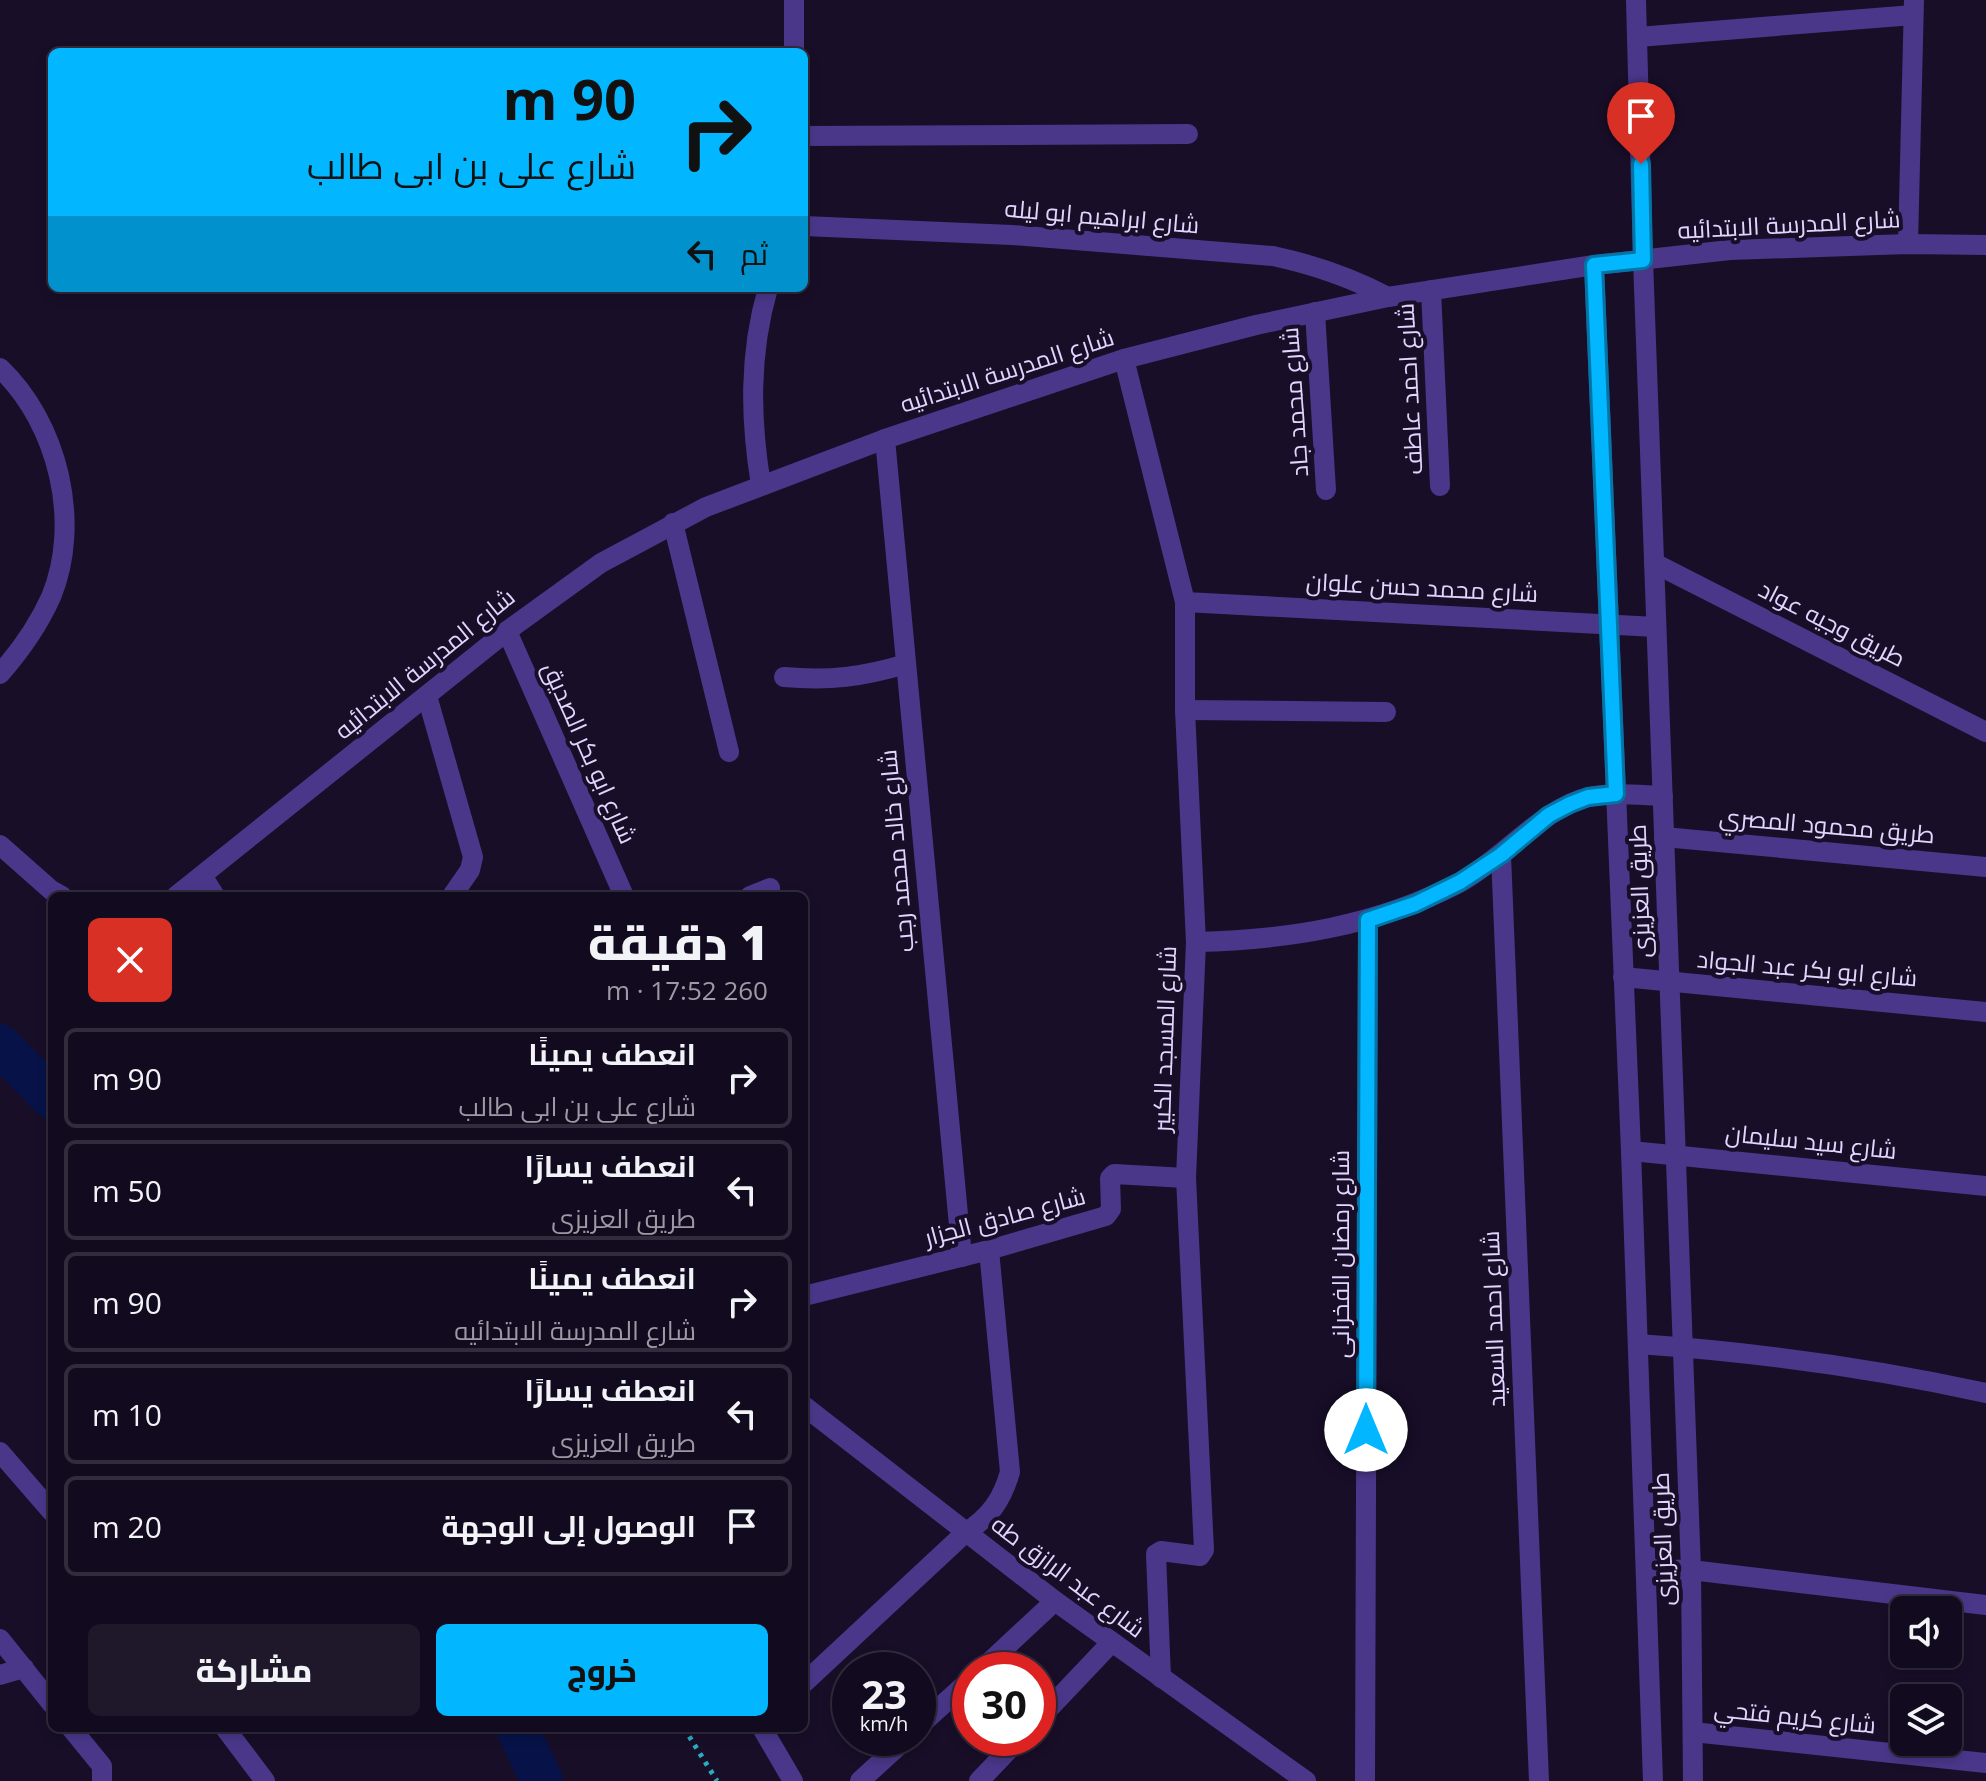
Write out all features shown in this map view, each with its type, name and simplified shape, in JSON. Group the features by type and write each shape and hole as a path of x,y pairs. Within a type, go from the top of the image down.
{"street":[{"path":"794,0 794,48"},
{"name":"طريق العزيزى","path":"1636,0 1691,1570 1693,1781"},
{"path":"1638,37 1913,8 1908,244"},
{"path":"808,136 1188,134"},
{"name":"شارع ابراهيم ابو ليله","path":"808,226 1012,235 1273,256 1313,264 1352,278 1388,297"},
{"name":"شارع المدرسة الابتدائيه","path":"182,892 507,631 601,563 673,523 761,485 885,439 1124,359 1388,297 1594,265 1730,250 1908,244 1986,245"},
{"name":"طريق العزيزى","path":"1594,265 1631,1151 1653,1781"},
{"name":"شارع احمد عاطف","path":"1431,290 1440,486"},
{"path":"761,485 753,437 752,394 754,351 767,292"},
{"name":"شارع محمد جاد","path":"1315,312 1326,490"},
{"name":"شارع المسجد الكبير","path":"1124,359 1185,602 1185,710 1196,942 1186,1178 1204,1550 1197,1556 1157,1552 1161,1678"},
{"path":"0,368 35,413 54,456 64,501 63,549 52,594 31,637 0,674"},
{"name":"شارع خالد محمد رجب","path":"885,439 962,1257"},
{"path":"673,523 729,752"},
{"name":"طريق وجيه عواد","path":"1654,563 1986,732"},
{"name":"شارع محمد حسن علوان","path":"1185,602 1656,627"},
{"name":"شارع ابو بكر الصديق","path":"507,631 622,892"},
{"path":"784,677 825,680 866,676 906,664"},
{"path":"427,696 473,857 470,870 455,892"},
{"path":"1185,710 1386,712"},
{"path":"1196,942 1251,941 1310,933 1368,920 1415,904 1460,882 1501,855 1549,815 1588,797 1616,794 1663,796"},
{"name":"طريق محمود المصري","path":"1664,837 1986,867"},
{"path":"0,845 55,892"},
{"name":"شارع احمد السعيد","path":"1501,855 1539,1781"},
{"path":"203,877 212,892"},
{"path":"760,892 770,888"},
{"name":"شارع رمضان الفخرانى","path":"1365,1781 1368,920"},
{"name":"شارع ابو بكر عبد الجواد","path":"1623,977 1986,1012"},
{"name":"شارع سيد سليمان","path":"1631,1151 1986,1186"},
{"name":"شارع صادق الجزار","path":"808,1295 989,1250 1106,1216 1111,1209 1110,1178 1114,1174 1186,1178"},
{"path":"808,1679 965,1533 982,1523 1004,1491 1010,1472 989,1250"},
{"path":"1638,1344 1896,1373 1986,1393"},
{"name":"شارع عبد الرازق طه","path":"808,1409 965,1533 1291,1777"},
{"path":"0,1452 48,1507"},
{"path":"1647,1569 1691,1570 1986,1605"},
{"path":"1000,1652 1055,1601"},
{"path":"0,1639 48,1699"},
{"path":"1056,1701 1111,1643"},
{"path":"0,1675 24,1668"},
{"path":"936,1711 952,1696"},
{"path":"74,1732 106,1776"},
{"path":"228,1732 265,1781"},
{"path":"764,1732 793,1781"},
{"name":"شارع كريم فتحي","path":"1693,1732 1986,1763"},
{"path":"860,1781 887,1756"},
{"path":"979,1781 1003,1756"}],"path":[{"path":"686,1732 717,1781"}],"waterway":[{"path":"0,1045 48,1094"},
{"path":"519,1732 542,1781"}],"route":[{"path":"1366,1430 1368,920 1415,904 1460,882 1501,855 1549,815 1570,804 1588,797 1616,794 1594,265 1643,260 1641,164"}]}
